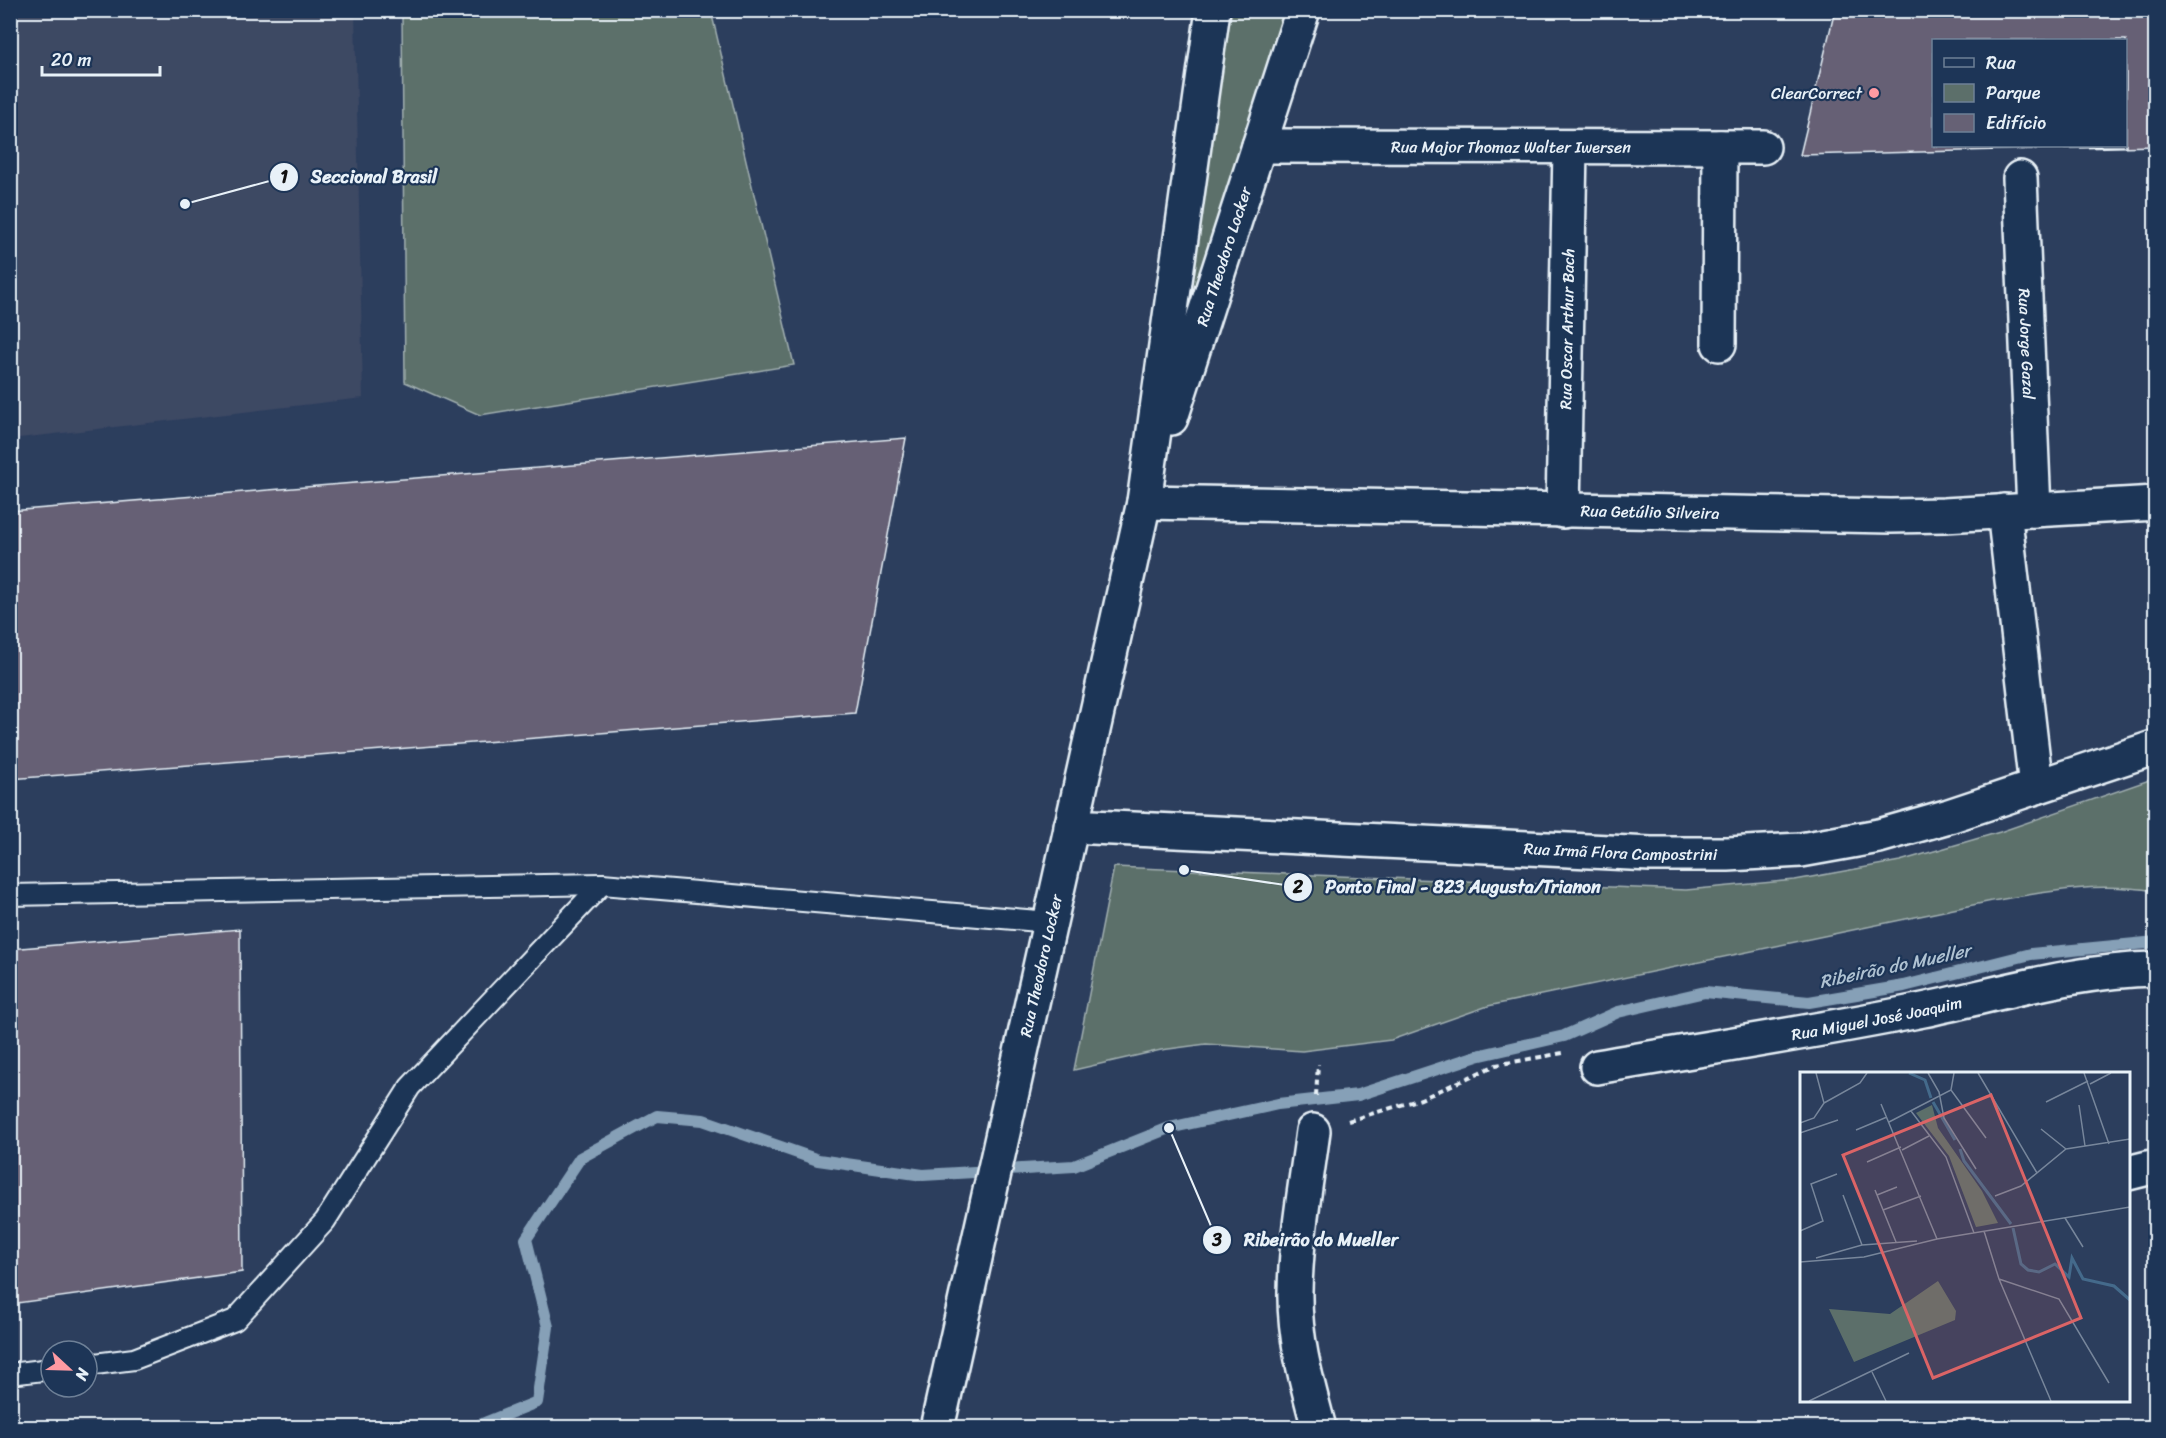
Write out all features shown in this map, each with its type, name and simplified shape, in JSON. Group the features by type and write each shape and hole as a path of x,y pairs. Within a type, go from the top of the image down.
{"street":[{"name":"Rua Theodoro Locker","path":"937,1428 1144,502 1213,10"},
{"name":"Rua Theodoro Locker","path":"1144,502 1303,10"},
{"name":"Rua Major Thomaz Walter Iwersen","path":"1259,146 1763,147"},
{"path":"1719,344 1720,147"},
{"name":"Rua Oscar Arthur Bach","path":"1563,511 1570,148"},
{"name":"Rua Jorge Gazal","path":"2020,178 2019,511 2036,787"},
{"name":"Rua Getúlio Silveira","path":"1144,502 1891,516 2156,503"},
{"name":"Rua Irmã Flora Campostrini","path":"1071,826 1651,854 1728,854 1801,850 1879,836 1949,816 2156,747"},
{"name":"Rua Miguel José Joaquim","path":"1597,1067 1869,1020 2089,975 2132,969 2156,969"},
{"path":"1313,1131 1298,1249 1295,1293 1298,1336 1306,1380 1319,1428"},
{"path":"2130,1172 2156,1166"}],"lane":[{"path":"10,895 602,884 1050,922"},
{"path":"99,1363 134,1359 235,1320 325,1221 410,1087 602,884"},
{"path":"10,1374 39,1370"}],"path":[{"path":"1313,1131 1421,1099 1496,1065 1560,1053 1578,1054 1597,1067"}],"shaded area":[{"path":"10,11 355,11 363,398 11,439"}],"green space":[{"path":"402,11 711,11 794,365 480,415 405,382"},
{"path":"1226,11 1287,11 1184,337"},
{"path":"2155,778 2155,891 2114,887 2093,888 2054,891 1992,901 1488,1006 1391,1040 1302,1051 1206,1044 1161,1050 1074,1070 1114,867 1686,890 1795,880 1900,861 2000,832"}],"building":[{"name":"ClearCorrect","path":"1835,10 2156,10 2156,146 2127,147 2127,39 1932,39 1932,147 2116,147 1800,155"},
{"path":"906,438 855,713 10,779 10,511"},
{"path":"240,929 242,1272 10,1304 10,949"}],"waterway":[{"name":"Ribeirão do Mueller","path":"472,1428 537,1402 548,1327 526,1239 580,1158 657,1116 703,1120 818,1160 923,1175 1074,1166 1169,1128 1278,1104 1358,1095 1477,1056 1564,1036 1618,1012 1705,992 1809,1002 1904,986 2031,954 2156,942"}],"place":[{"name":"ClearCorrect","path":"1874,93"},
{"name":"Seccional Brasil","path":"185,204"},
{"name":"Ponto Final - 823 Augusta/Trianon","path":"1184,870"},
{"name":"Ribeirão do Mueller","path":"1169,1128"}]}
